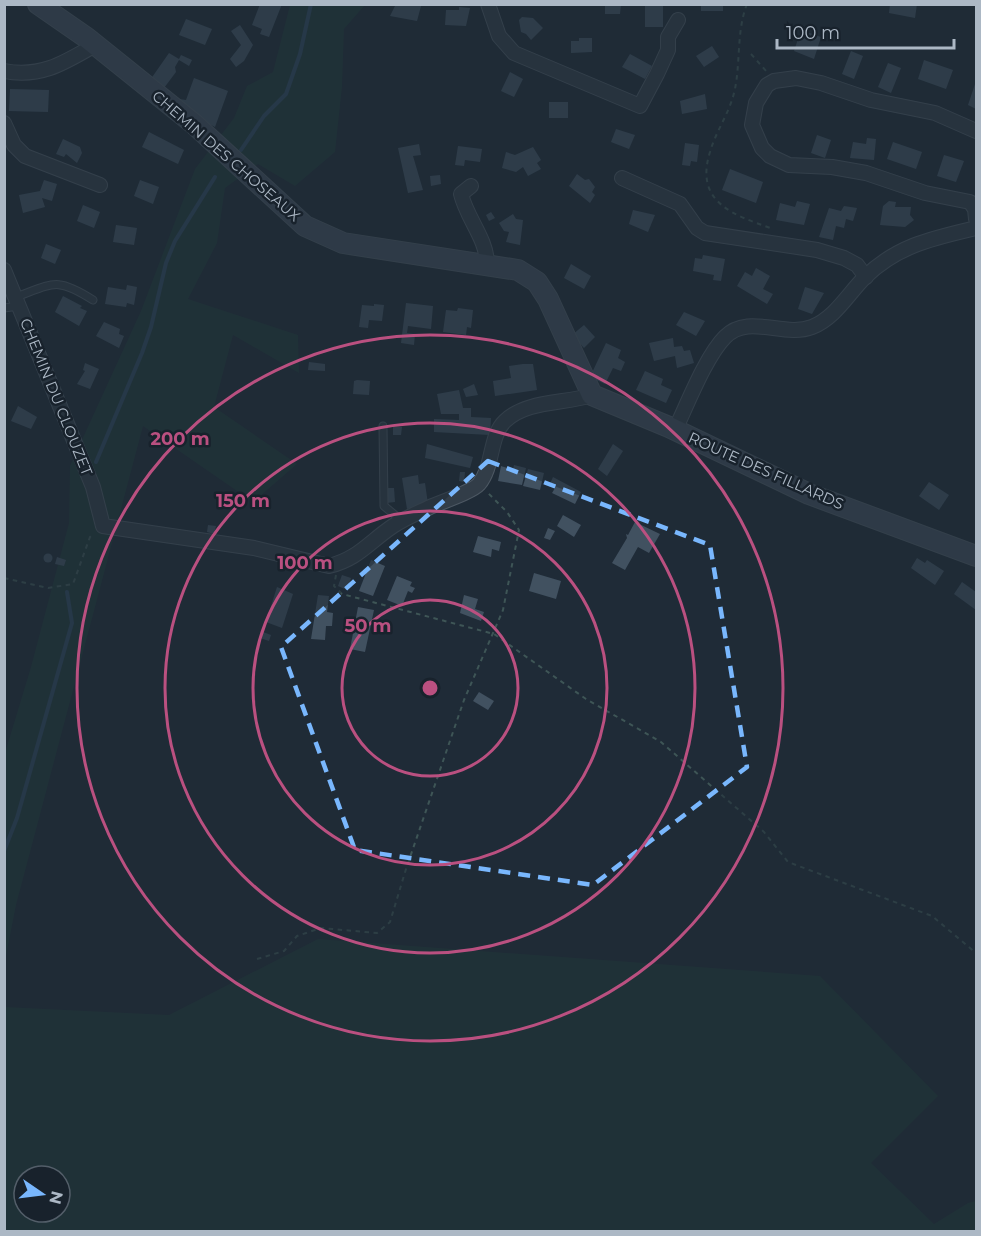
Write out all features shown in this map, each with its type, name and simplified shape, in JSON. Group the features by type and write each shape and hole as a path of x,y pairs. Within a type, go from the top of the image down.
{"street":[{"name":"CHEMIN DES CHOSEAUX","path":"38,4 95,45 194,124 306,226 343,243 518,270 537,282 548,299 592,395"},
{"path":"488,4 499,36 514,53 640,106 668,50 668,37 678,21"},
{"path":"4,71 18,74 48,71 95,45"},
{"path":"976,130 935,113 872,100 821,83 796,78 774,81 761,93 753,115 755,137 770,156 789,165 832,167 866,173 925,193 970,202 975,209 976,219"},
{"path":"4,123 14,145 25,156 100,185"},
{"path":"622,178 680,204 698,228 705,233 817,250 844,258 857,265 866,277"},
{"path":"471,186 461,194 464,206 487,250 487,264"},
{"path":"675,430 725,337 741,327 802,330 813,327 832,314 866,277 918,242 976,228"},
{"name":"CHEMIN DU CLOUZET","path":"4,270 93,488 103,526"},
{"path":"103,526 254,548 328,566 339,564 358,555 402,520 478,485 487,469 497,435 505,421 532,407 577,400 592,395"},
{"name":"ROUTE DES FILLARDS","path":"592,395 675,430 809,494 976,556"}],"lane":[{"path":"4,308 56,283 73,287 93,300"},
{"path":"384,426 384,506 402,520"}],"path":[{"path":"747,4 742,19 732,99 709,152 708,187 718,204 736,216 782,233"},
{"path":"751,54 774,81"},
{"path":"257,960 284,951 297,936 321,928 377,933 390,922 464,700 504,610 519,530 507,512 478,485"},
{"path":"4,578 48,588 73,584 90,537 103,526"},
{"path":"339,564 334,585 342,594 494,634 586,699 661,742 764,832 788,862 932,916 976,953"}],"highlighted area":[{"path":"488,461 710,545 747,767 593,885 355,850 281,647"}],"green space":[{"path":"290,5 365,5 344,29 342,87 335,152 295,186 258,164 225,188 217,243 188,299 298,335 299,373 233,335 214,407 297,464 253,502 143,426 16,905 5,961 5,753 31,667 69,523 70,466 141,311 195,169 234,118 247,86 273,72"},
{"path":"318,939 820,976 938,1096 871,1163 934,1224 968,1203 976,1201 976,1231 5,1231 5,1007 169,1015"}],"building":[{"path":"260,4 282,4 269,37 260,34 262,29 252,25"},
{"path":"396,4 421,6 417,21 390,16"},
{"path":"605,4 621,4 620,14 605,14"},
{"path":"890,4 917,4 915,18 889,13"},
{"path":"701,5 723,5 723,11 701,11"},
{"path":"645,6 663,6 663,27 645,27"},
{"path":"459,7 470,8 466,26 445,25 446,10 459,10"},
{"path":"522,17 533,18 543,28 531,40 521,32 519,20"},
{"path":"186,19 212,29 205,45 179,35"},
{"path":"240,25 253,45 244,61 236,67 230,59 241,45 231,31"},
{"path":"801,30 821,37 814,59 794,51"},
{"path":"579,38 592,38 592,52 571,53 571,41 579,41"},
{"path":"712,46 719,57 704,67 696,56"},
{"path":"851,51 863,56 854,79 842,74"},
{"path":"169,53 179,59 181,55 192,60 189,66 179,60 175,67 176,72 161,92 148,83"},
{"path":"630,54 652,66 645,79 622,67"},
{"path":"924,60 953,70 946,89 918,79"},
{"path":"888,63 901,68 891,93 878,87"},
{"path":"510,72 523,79 514,97 501,91"},
{"path":"194,78 228,91 215,127 209,124 207,127 175,107 179,99 186,100"},
{"path":"976,81 976,109 968,105"},
{"path":"10,89 49,90 48,112 9,111"},
{"path":"705,94 707,109 682,114 680,101"},
{"path":"549,102 568,102 568,118 549,118"},
{"path":"616,129 635,135 629,149 611,142"},
{"path":"149,132 184,150 178,164 142,147"},
{"path":"817,135 831,140 825,158 811,153"},
{"path":"867,138 876,139 874,160 850,158 853,142 866,144"},
{"path":"63,139 80,147 82,153 77,163 66,154 64,157 56,154"},
{"path":"893,142 922,152 916,169 887,159"},
{"path":"685,143 699,145 697,162 691,161 690,166 682,165"},
{"path":"419,144 421,155 413,156 423,190 408,193 398,148"},
{"path":"458,146 482,149 480,162 465,160 464,166 455,165"},
{"path":"533,147 541,160 537,163 541,169 528,176 523,167 516,172 502,168 506,152 515,155"},
{"path":"944,155 964,161 956,182 937,176"},
{"path":"730,169 763,182 756,203 722,190"},
{"path":"577,174 585,180 589,179 595,187 592,192 595,195 590,203 569,186"},
{"path":"440,175 441,184 431,186 430,176"},
{"path":"44,180 57,184 52,201 42,198 45,207 23,213 19,195 40,191"},
{"path":"140,180 159,187 153,204 134,196"},
{"path":"797,201 810,204 804,225 776,220 780,203 795,207"},
{"path":"889,201 896,202 895,207 911,207 910,215 914,220 905,227 880,225 883,206"},
{"path":"83,205 100,212 94,228 77,221"},
{"path":"844,206 857,208 853,221 846,219 844,228 836,226 833,240 819,237 829,208 841,211"},
{"path":"633,210 655,215 648,232 629,224"},
{"path":"491,212 495,218 489,221 486,215"},
{"path":"513,214 516,219 523,220 520,245 506,242 509,232 504,231 499,223"},
{"path":"116,225 137,228 134,245 113,242"},
{"path":"46,244 61,250 55,264 41,258"},
{"path":"703,255 725,259 721,281 713,280 714,275 693,271 695,258 702,259"},
{"path":"571,264 591,276 584,289 564,278"},
{"path":"756,268 770,276 763,289 773,294 767,304 737,286 745,272 752,276"},
{"path":"127,285 137,287 134,305 127,303 126,307 105,304 108,287 126,290"},
{"path":"805,287 824,293 812,314 798,309"},
{"path":"63,296 87,311 79,326 55,312"},
{"path":"406,303 433,306 431,329 408,326 407,333 415,334 414,345 401,343"},
{"path":"374,304 384,305 382,321 369,320 368,328 359,327 362,305 374,306"},
{"path":"458,308 473,310 471,328 467,327 466,335 443,332 446,310 457,311"},
{"path":"684,312 705,321 696,336 676,325"},
{"path":"104,322 120,329 119,334 124,336 119,348 96,336"},
{"path":"584,325 595,337 584,348 572,335"},
{"path":"673,338 674,347 682,346 684,351 690,350 694,363 677,368 675,356 654,361 649,343"},
{"path":"606,343 621,350 618,358 625,362 621,371 613,368 605,384 590,377"},
{"path":"309,362 325,364 325,371 308,370"},
{"path":"85,363 99,369 90,389 77,384 85,371 83,370"},
{"path":"533,364 537,390 495,396 493,381 511,378 509,366"},
{"path":"645,371 663,379 661,385 672,390 666,403 636,390"},
{"path":"354,381 370,381 369,395 353,394"},
{"path":"474,384 478,395 466,397 463,389"},
{"path":"459,390 463,408 471,408 471,417 491,418 490,435 434,432 434,419 459,420 459,414 441,414 437,394"},
{"path":"18,406 37,417 31,429 11,421"},
{"path":"393,427 402,427 401,435 393,435"},
{"path":"427,444 473,457 470,468 425,458"},
{"path":"613,444 623,451 607,476 598,469"},
{"path":"514,465 526,468 522,485 498,481 501,466 513,469"},
{"path":"528,469 544,473 540,490 523,486"},
{"path":"460,472 465,472 464,482 459,481"},
{"path":"418,475 419,484 425,483 428,504 407,509 402,478"},
{"path":"553,477 581,492 575,504 552,493 555,488 549,486"},
{"path":"929,482 949,495 939,510 919,496"},
{"path":"385,488 394,488 395,502 386,503"},
{"path":"563,515 581,525 574,537 557,526"},
{"path":"635,522 660,534 649,553 638,547 625,570 612,563 627,538 626,534 628,535"},
{"path":"208,525 216,526 214,534 207,532"},
{"path":"548,528 555,531 550,540 544,538"},
{"path":"478,536 501,542 499,551 492,549 491,557 473,552"},
{"path":"48,554 52,558 48,562 44,558"},
{"path":"57,557 66,560 64,566 55,564"},
{"path":"917,558 925,563 927,560 944,571 935,585 911,568"},
{"path":"371,560 385,566 373,596 359,591"},
{"path":"534,573 561,581 556,599 529,591"},
{"path":"342,575 351,578 347,590 338,586"},
{"path":"397,576 412,582 410,586 415,588 412,593 408,591 402,606 387,600"},
{"path":"962,582 976,592 976,610 954,594"},
{"path":"277,587 293,594 282,628 266,622"},
{"path":"318,595 329,596 327,612 333,613 332,626 326,626 325,640 311,639"},
{"path":"464,595 478,599 475,609 484,612 481,621 460,613"},
{"path":"358,607 374,610 365,652 350,649"},
{"path":"263,632 271,635 269,641 260,638"},
{"path":"479,692 494,701 488,710 473,701"}],"waterway":[{"path":"241,150 264,116 286,94 300,54 311,4"},
{"path":"96,462 142,353 151,327 166,263 175,241 215,177"},
{"path":"4,851 17,818 72,623 67,592"}]}
